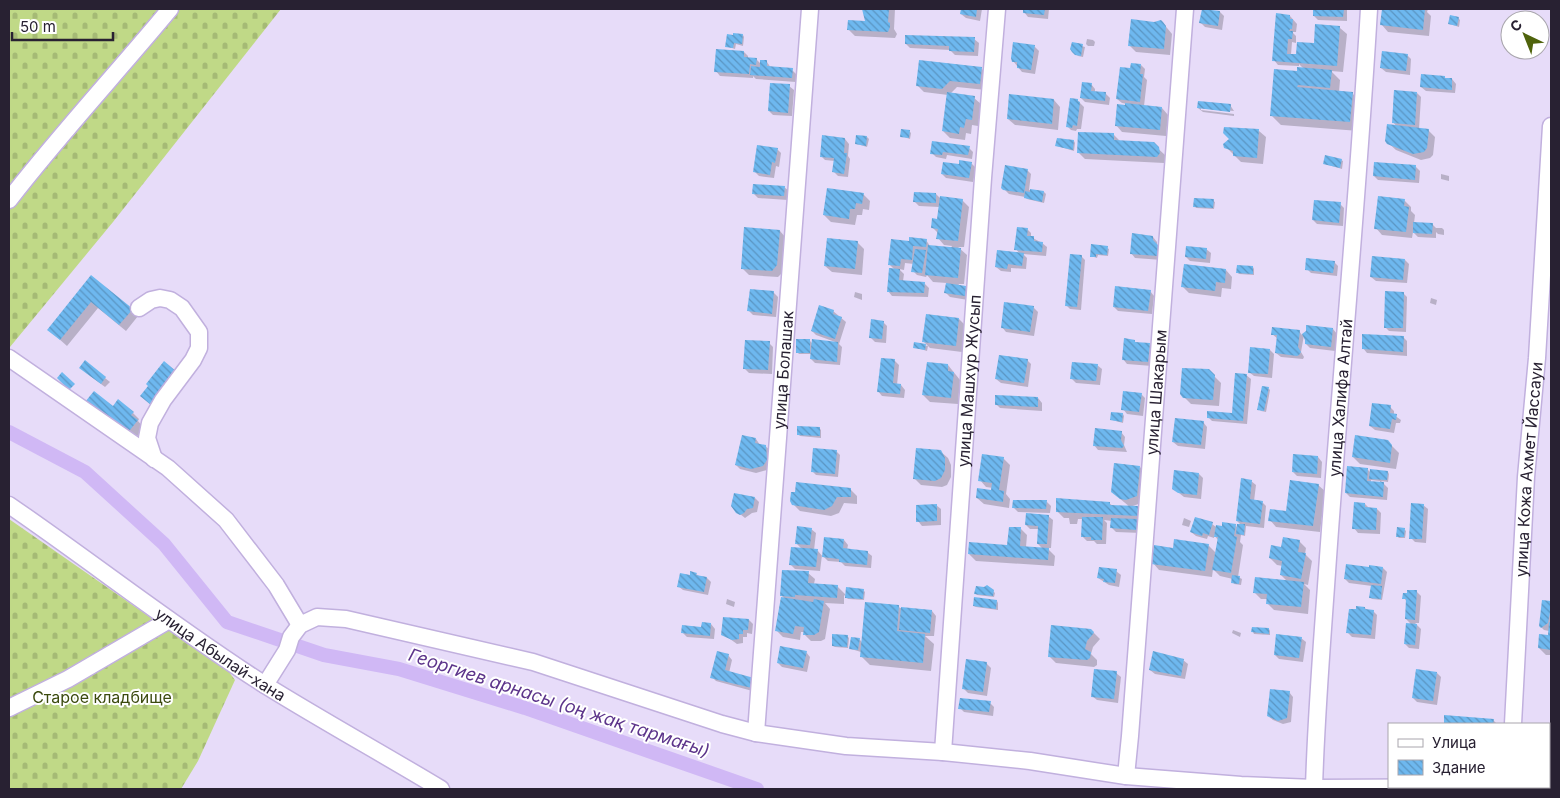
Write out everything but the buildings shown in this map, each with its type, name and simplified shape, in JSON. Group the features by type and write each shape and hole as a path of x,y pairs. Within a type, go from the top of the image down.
{"street":[{"path":"9,200 41,158 170,9"},
{"name":"улица Болашак","path":"756,733 810,9"},
{"name":"улица Машхур Жусып","path":"943,752 980,216 997,9"},
{"name":"улица Шакарым","path":"1126,776 1185,9"},
{"name":"улица Халифа Алтай","path":"1314,788 1329,542 1364,107 1370,9"},
{"name":"улица Кожа Ахмет Йассауи","path":"1513,723 1526,478 1537,358 1551,126"},
{"path":"139,308 151,300 160,298 170,300 182,308 199,332 199,348 193,360 163,400 150,423 147,438 154,459"},
{"path":"9,358 168,468 226,520 276,584 293,637"},
{"name":"улица Абылай-хана","path":"9,505 170,620 266,685 441,789"},
{"path":"266,685 293,637 317,617 346,619 532,662 722,724 756,733 846,746 943,752 1030,762 1126,776 1241,785 1314,788 1388,788"},
{"path":"9,708 68,679 170,620"}],"green space":[{"path":"9,9 281,9 113,222 10,347"},
{"name":"Старое кладбище","path":"9,519 229,672 235,680 198,761 181,789 9,789"}],"waterway":[{"name":"Георгиев арнасы (оң жақ тармағы)","path":"9,432 85,472 164,544 227,622 324,655 399,669 525,708 757,789"}]}
